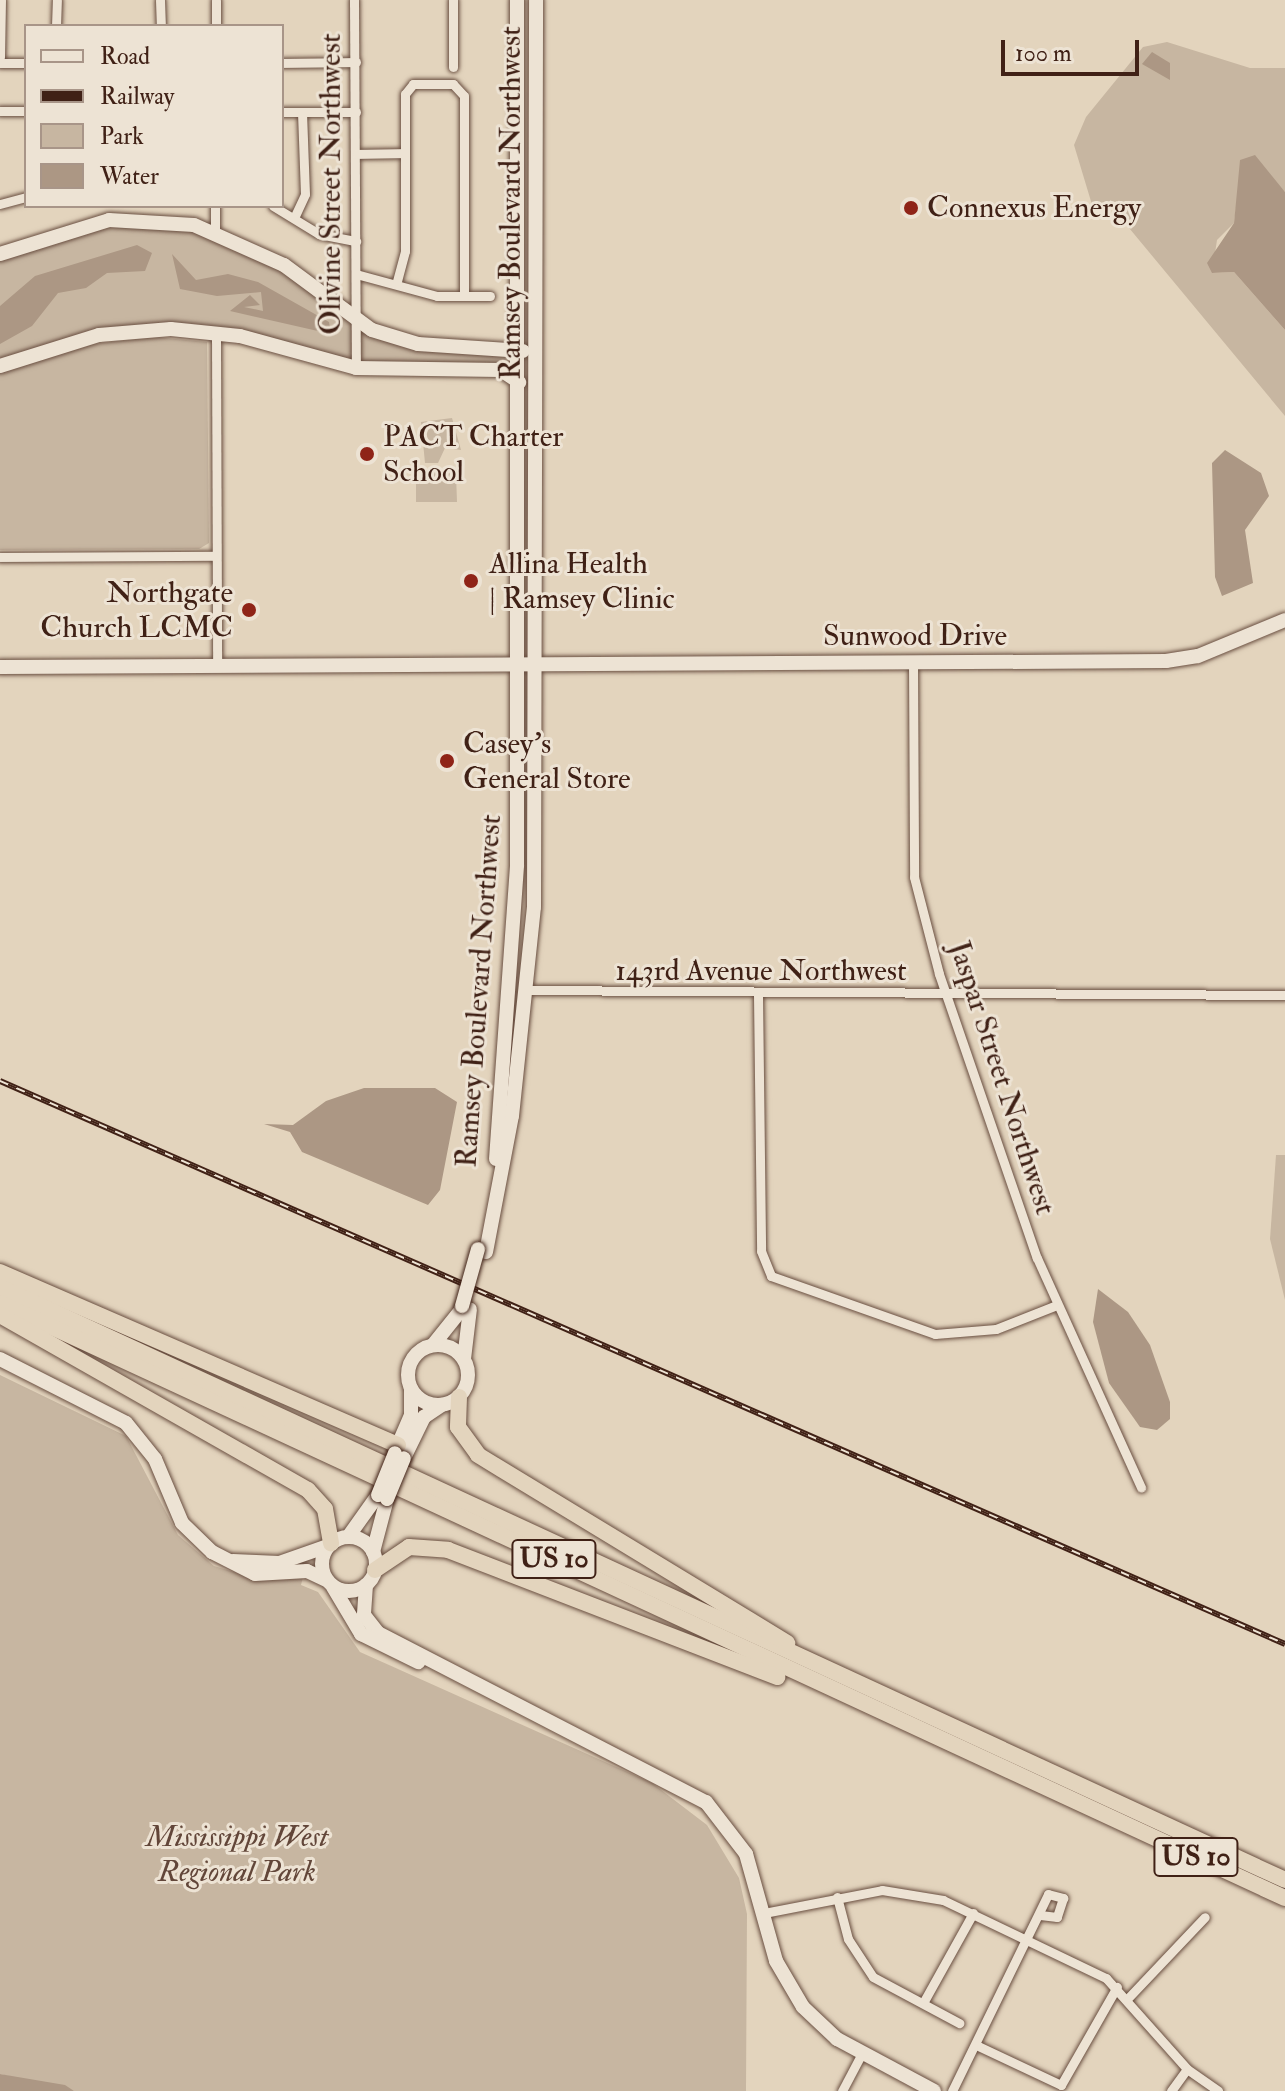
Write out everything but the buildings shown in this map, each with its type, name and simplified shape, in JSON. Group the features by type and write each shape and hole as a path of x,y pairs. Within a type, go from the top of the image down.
{"highway":[{"path":"0,1272 399,1452"},
{"name":"US 10","path":"0,1287 864,1690 1285,1880"},
{"name":"US 10","path":"0,1303 1285,1898"},
{"path":"0,1315 308,1490 325,1509 330,1545"},
{"path":"459,1397 458,1427 478,1455 864,1690"},
{"path":"370,1577 409,1547 448,1550 906,1725"}],"street":[{"path":"0,57 1,0"},
{"path":"56,24 57,0"},
{"path":"160,0 161,24"},
{"path":"216,0 216,24"},
{"name":"Olivine Street Northwest","path":"354,0 356,368"},
{"path":"453,0 453,67"},
{"name":"Ramsey Boulevard Northwest","path":"482,1251 497,1157 511,992 520,664 517,0"},
{"name":"Ramsey Boulevard Northwest","path":"464,1359 466,1307 482,1251 526,990 539,664 536,0"},
{"path":"284,63 356,62"},
{"path":"0,63 24,63"},
{"path":"397,281 405,251 408,87 453,84 464,96 464,296"},
{"path":"0,111 24,111"},
{"path":"284,112 356,112"},
{"path":"294,218 305,194 302,112"},
{"path":"357,154 405,153"},
{"path":"0,204 24,198"},
{"path":"215,208 215,231"},
{"path":"276,208 331,239 356,241"},
{"path":"0,254 109,220 155,219 215,231 284,265 356,317 418,344 518,348 530,362 530,489 538,503"},
{"path":"356,274 397,281 437,296 490,296"},
{"path":"216,333 217,667"},
{"path":"0,366 99,335 216,333 356,368 501,370 519,382"},
{"path":"0,557 216,556"},
{"name":"Sunwood Drive","path":"0,667 1176,660 1285,620"},
{"name":"Jaspar Street Northwest","path":"913,662 914,877 946,995 1057,1305 1141,1487"},
{"name":"143rd Avenue Northwest","path":"526,990 758,995 1285,995"},
{"path":"758,995 761,1251 777,1280 935,1334 996,1329 1057,1305"},
{"name":"Ramsey Boulevard Northwest","path":"433,1345 453,1328 466,1307"},
{"path":"399,1452 424,1417 459,1397 468,1379 464,1359 433,1345 412,1359 411,1415 383,1497 364,1615 373,1629 434,1666"},
{"path":"0,1359 126,1423 155,1459 182,1523 225,1560 255,1574 307,1571 350,1591 370,1577"},
{"path":"411,1388 442,1405"},
{"path":"225,1560 279,1563 330,1545 348,1537 383,1497"},
{"path":"348,1537 373,1552"},
{"path":"330,1545 321,1563 329,1583 371,1642 434,1666 695,1793 746,1854 795,1996 824,2028 862,2053 934,2091"},
{"path":"764,1913 837,1897 904,1889 973,1913 1031,1939 1117,1987 1129,1997 1187,2069 1218,2091"},
{"path":"837,1897 848,1939 873,1977 959,2023"},
{"path":"923,2003 973,1913"},
{"path":"952,2091 1031,1939 1040,1915"},
{"path":"1129,1997 1205,1917"},
{"path":"976,2045 1061,2085 1117,1987"},
{"path":"842,2091 862,2053"},
{"path":"1171,2091 1187,2069"}],"green space":[{"path":"1167,42 1250,68 1285,68 1285,192 1258,167 1240,176 1234,223 1217,240 1212,273 1234,272 1285,330 1285,416 1110,205 1093,208 1074,145 1086,117 1143,47"},
{"path":"98,226 194,229 266,260 370,332 510,357 511,364 373,365 154,327 0,361 0,258"},
{"path":"155,337 207,342 209,543 199,549 0,550 0,373 94,344"},
{"path":"452,418 461,450 445,448 438,463 425,463 421,422"},
{"path":"416,469 456,474 457,502 416,502"},
{"path":"1276,1155 1285,1155 1285,1300 1270,1239"},
{"name":"Mississippi West Regional Park","path":"0,1375 126,1436 178,1535 214,1566 254,1578 303,1577 301,1585 318,1592 360,1652 652,1783 707,1825 739,1878 747,1914 746,2091 74,2091 0,2074"}],"water":[{"path":"1152,52 1170,63 1170,80 1142,64"},
{"path":"1255,155 1285,192 1285,330 1234,272 1212,273 1207,263 1234,223 1240,160"},
{"path":"137,245 152,253 145,271 107,273 86,288 58,293 32,326 0,344 0,306 35,276"},
{"path":"172,254 196,280 228,274 258,282 329,322 331,334 230,311 250,295 260,305 244,307 263,311 261,292 217,296 180,289"},
{"path":"1225,450 1261,473 1269,496 1245,530 1253,583 1222,596 1215,577 1212,463"},
{"path":"364,1088 435,1088 457,1102 440,1190 428,1205 302,1152 290,1132 264,1124 293,1125 326,1101"},
{"path":"1098,1289 1128,1312 1150,1345 1170,1402 1170,1419 1157,1430 1140,1427 1109,1383 1093,1322"},
{"path":"0,2074 65,2085 74,2091 0,2091"}],"railway":[{"path":"0,1081 1285,1644"}],"place":[{"name":"Connexus Energy","path":"911,208"},
{"name":"PACT Charter School","path":"367,454"},
{"name":"Allina Health | Ramsey Clinic","path":"471,581"},
{"name":"Northgate Church LCMC","path":"249,610"},
{"name":"Casey's General Store","path":"447,761"}]}
